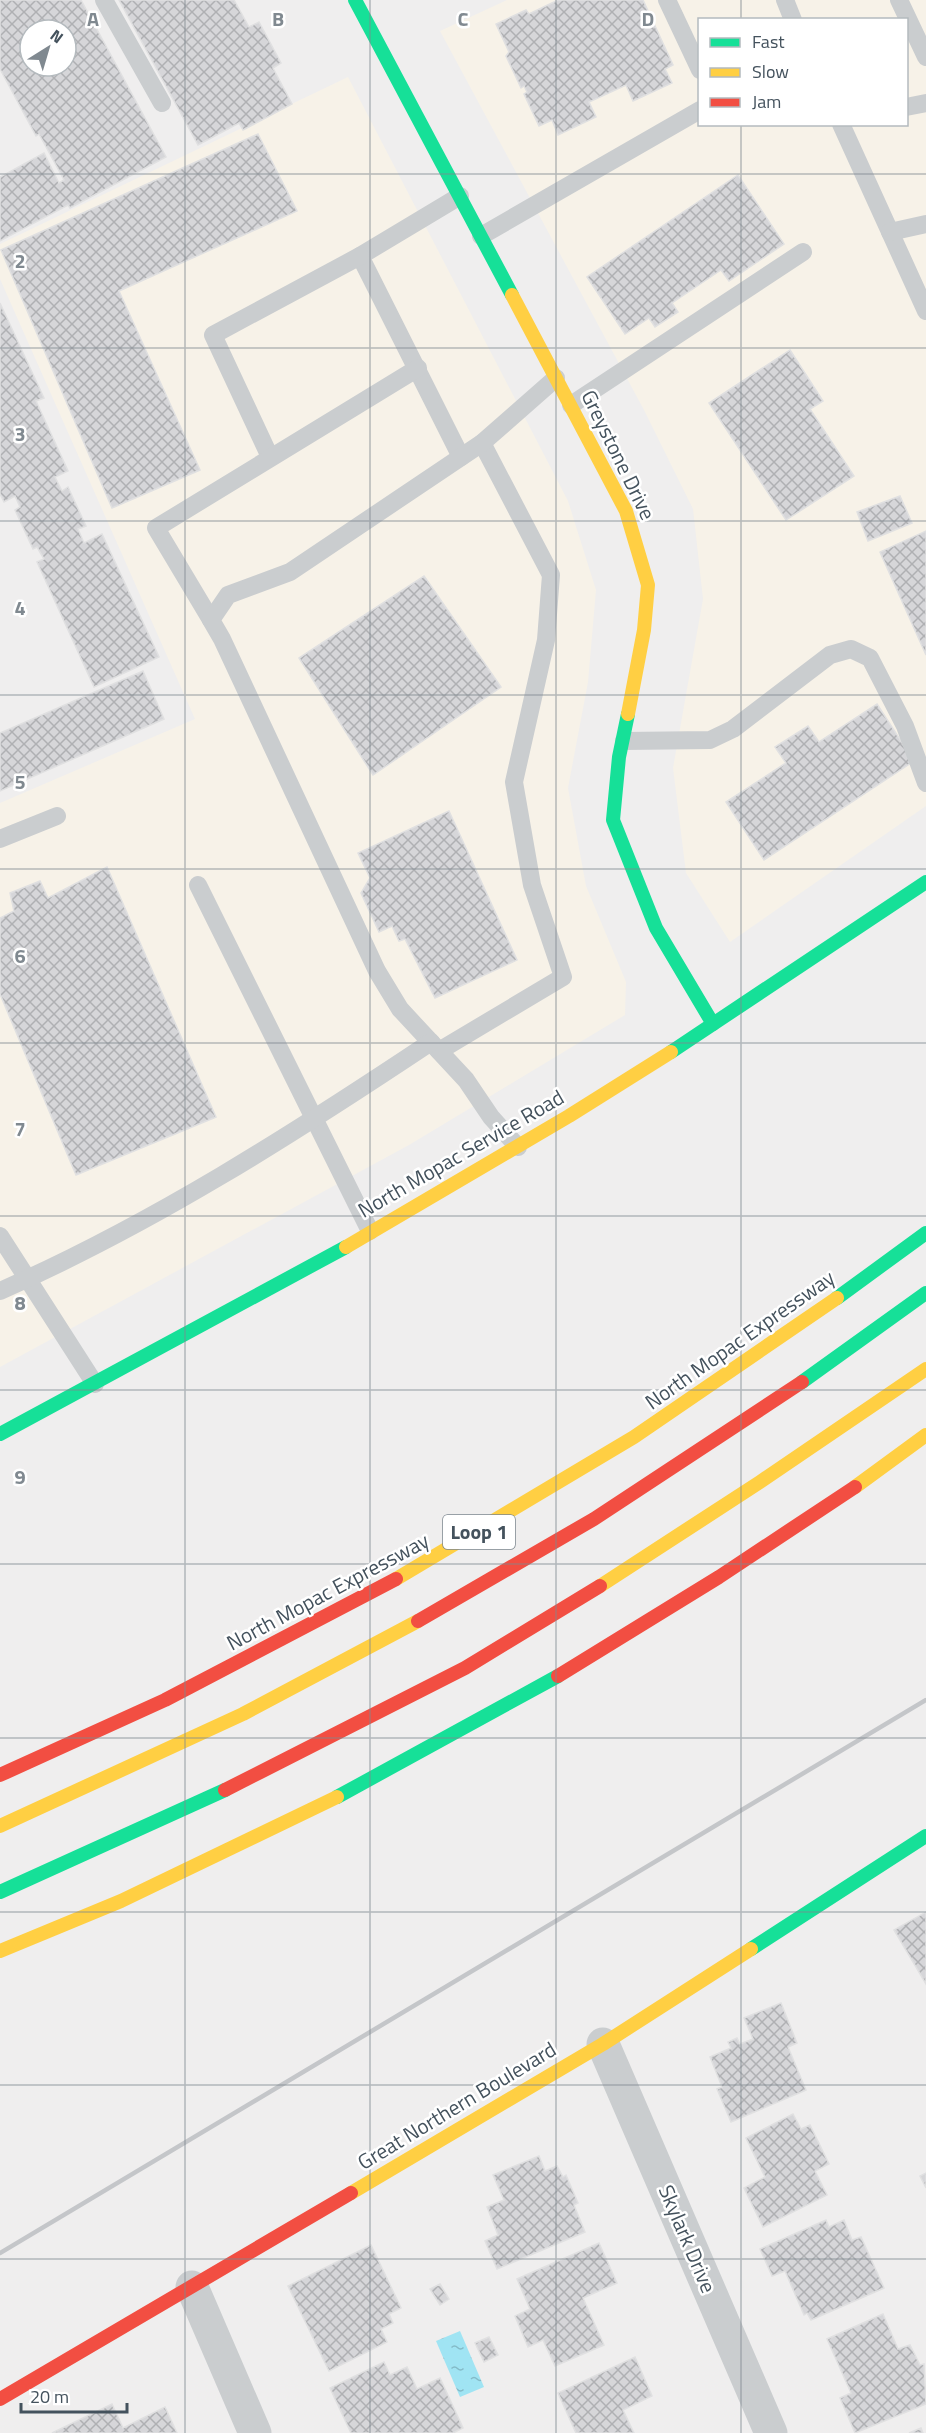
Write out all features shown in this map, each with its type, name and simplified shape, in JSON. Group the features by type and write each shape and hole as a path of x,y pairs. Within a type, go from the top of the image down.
{"main road":[{"name":"Greystone Drive","path":"357,5 626,511 648,585 644,630 624,741 619,757 613,820 656,928 713,1024"},
{"name":"North Mopac Service Road","path":"0,1434 95,1384 518,1147 713,1024 926,882"},
{"name":"North Mopac Expressway","path":"0,1775 65,1749 242,1662 433,1560 597,1461 742,1367 926,1233"},
{"path":"0,1826 73,1795 279,1696 447,1606 608,1509 754,1415 926,1293"},
{"path":"0,1892 110,1845 289,1759 475,1662 632,1566 810,1450 926,1369"},
{"path":"0,1951 58,1930 324,1805 510,1706 657,1617 782,1536 926,1435"},
{"name":"Great Northern Boulevard","path":"0,2399 603,2044 926,1836"},
{"path":"0,1965 58,1930"}],"street":[{"name":"Skylark Drive","path":"603,2044 771,2433"},
{"path":"192,2287 255,2433"}],"lane":[{"path":"104,0 162,103"},
{"path":"357,5 378,0"},
{"path":"668,0 698,68"},
{"path":"784,0 792,18"},
{"path":"899,0 908,18"},
{"path":"908,19 926,57"},
{"path":"908,107 926,103"},
{"path":"481,236 698,111"},
{"path":"842,126 926,311"},
{"path":"270,458 213,335 360,256 460,196"},
{"path":"890,232 926,224"},
{"path":"571,405 803,252"},
{"path":"360,256 461,457"},
{"path":"418,368 156,528 227,650 376,971 400,1009 466,1080 491,1117 518,1147"},
{"path":"211,620 228,595 290,572 482,443 556,378"},
{"path":"0,1291 181,1200 435,1046 563,977 532,885 514,782 546,640 551,575 482,443"},
{"path":"624,741 710,740 733,729 830,655 851,649 870,658 905,726 926,783"},
{"path":"0,839 57,816"},
{"path":"198,885 370,1231"},
{"path":"0,1236 95,1384"}],"shaded area":[{"path":"507,0 926,0 926,806 730,942 686,873 673,768 703,599 693,509 644,410 440,31"},
{"path":"348,77 568,501 596,590 588,682 568,788 586,886 626,982 625,1015 409,1145 0,1367 0,803 195,719 0,279 0,244"}],"water":[{"path":"460,2331 484,2387 460,2397 436,2341"}],"building":[{"path":"0,0 81,0 166,157 70,208 68,205 0,241 0,177 44,153 59,183 64,180 39,134 36,136 0,69"},
{"path":"119,0 234,0 249,27 259,22 281,63 273,68 292,104 243,130 239,123 198,145"},
{"path":"558,0 643,0 673,65 665,69 672,83 633,101 626,85 589,102 596,117 558,135 552,120 539,126 524,94 527,92 524,86 521,88 506,56 509,52 496,24 526,10 529,14"},
{"path":"258,134 297,211 119,291 200,470 112,508 1,250"},
{"path":"738,175 784,244 729,281 721,270 672,303 678,312 655,327 649,318 625,334 587,277"},
{"path":"0,303 44,398 36,401 68,471 55,477 62,491 68,487 86,526 78,529 84,543 102,534 159,657 94,687 37,562 44,559 37,547 33,549 15,510 20,507 15,496 4,502 0,494"},
{"path":"790,350 823,401 810,409 854,476 786,520 709,403"},
{"path":"900,496 912,523 868,541 857,512"},
{"path":"926,531 926,655 880,552"},
{"path":"424,576 501,687 373,775 299,658"},
{"path":"143,671 164,719 0,791 0,733"},
{"path":"877,704 914,761 764,860 726,802 786,763 775,747 808,726 819,742"},
{"path":"449,811 517,960 435,998 405,939 399,941 392,926 379,932 361,893 370,878 358,853"},
{"path":"107,867 216,1117 76,1175 0,994 0,918 14,911 10,893 40,881 48,898"},
{"path":"926,1912 926,1984 894,1930"},
{"path":"781,2003 797,2043 788,2047 806,2090 731,2122 717,2089 722,2087 710,2057 731,2048 728,2042 737,2038 740,2044 753,2039 744,2018"},
{"path":"793,2114 801,2129 810,2125 829,2164 815,2171 827,2195 763,2227 744,2188 765,2177 746,2138"},
{"path":"539,2156 545,2171 557,2166 563,2177 566,2175 578,2203 574,2205 585,2232 497,2269 485,2241 498,2235 487,2207 504,2200 493,2175"},
{"path":"926,2173 926,2188 920,2176"},
{"path":"826,2220 829,2227 844,2220 852,2240 861,2237 884,2288 811,2320 807,2313 804,2315 785,2271 772,2276 760,2249"},
{"path":"599,2243 617,2283 583,2298 604,2345 555,2366 543,2340 528,2347 515,2316 530,2309 517,2279"},
{"path":"371,2245 401,2308 389,2314 393,2323 381,2329 387,2342 329,2371 288,2286"},
{"path":"440,2284 449,2299 440,2305 430,2289"},
{"path":"883,2314 898,2349 910,2345 920,2365 924,2364 926,2404 855,2433 840,2398 851,2393 827,2339"},
{"path":"489,2337 498,2355 484,2362 475,2343"},
{"path":"635,2357 652,2396 623,2410 634,2433 576,2433 558,2393"},
{"path":"384,2362 390,2375 407,2367 417,2389 440,2378 463,2428 453,2433 351,2433 330,2388"},
{"path":"112,2404 123,2428 165,2407 177,2433 52,2433"},
{"path":"921,2428 923,2433 909,2433"}],"railway":[{"path":"0,2253 926,1700"}],"traffic: fast":[{"path":"355,0 512,295"},
{"path":"628,714 619,757 613,820 656,928 713,1024"},
{"path":"671,1052 926,882"},
{"path":"837,1298 926,1233"},
{"path":"0,1434 346,1247"},
{"path":"802,1382 926,1293"},
{"path":"337,1797 558,1676"},
{"path":"0,1892 225,1790"},
{"path":"751,1949 926,1836"}],"traffic: slow":[{"path":"512,295 626,511 648,585 644,630 628,714"},
{"path":"346,1247 569,1116 671,1052"},
{"path":"396,1579 634,1437 837,1298"},
{"path":"600,1586 760,1482 926,1369"},
{"path":"855,1487 926,1435"},
{"path":"0,1826 243,1714 418,1621"},
{"path":"0,1951 121,1901 337,1797"},
{"path":"351,2193 603,2044 751,1949"}],"traffic: jam":[{"path":"418,1621 594,1519 802,1382"},
{"path":"558,1676 719,1577 855,1487"},
{"path":"0,1775 165,1700 396,1579"},
{"path":"225,1790 465,1668 600,1586"},
{"path":"0,2399 351,2193"}]}
